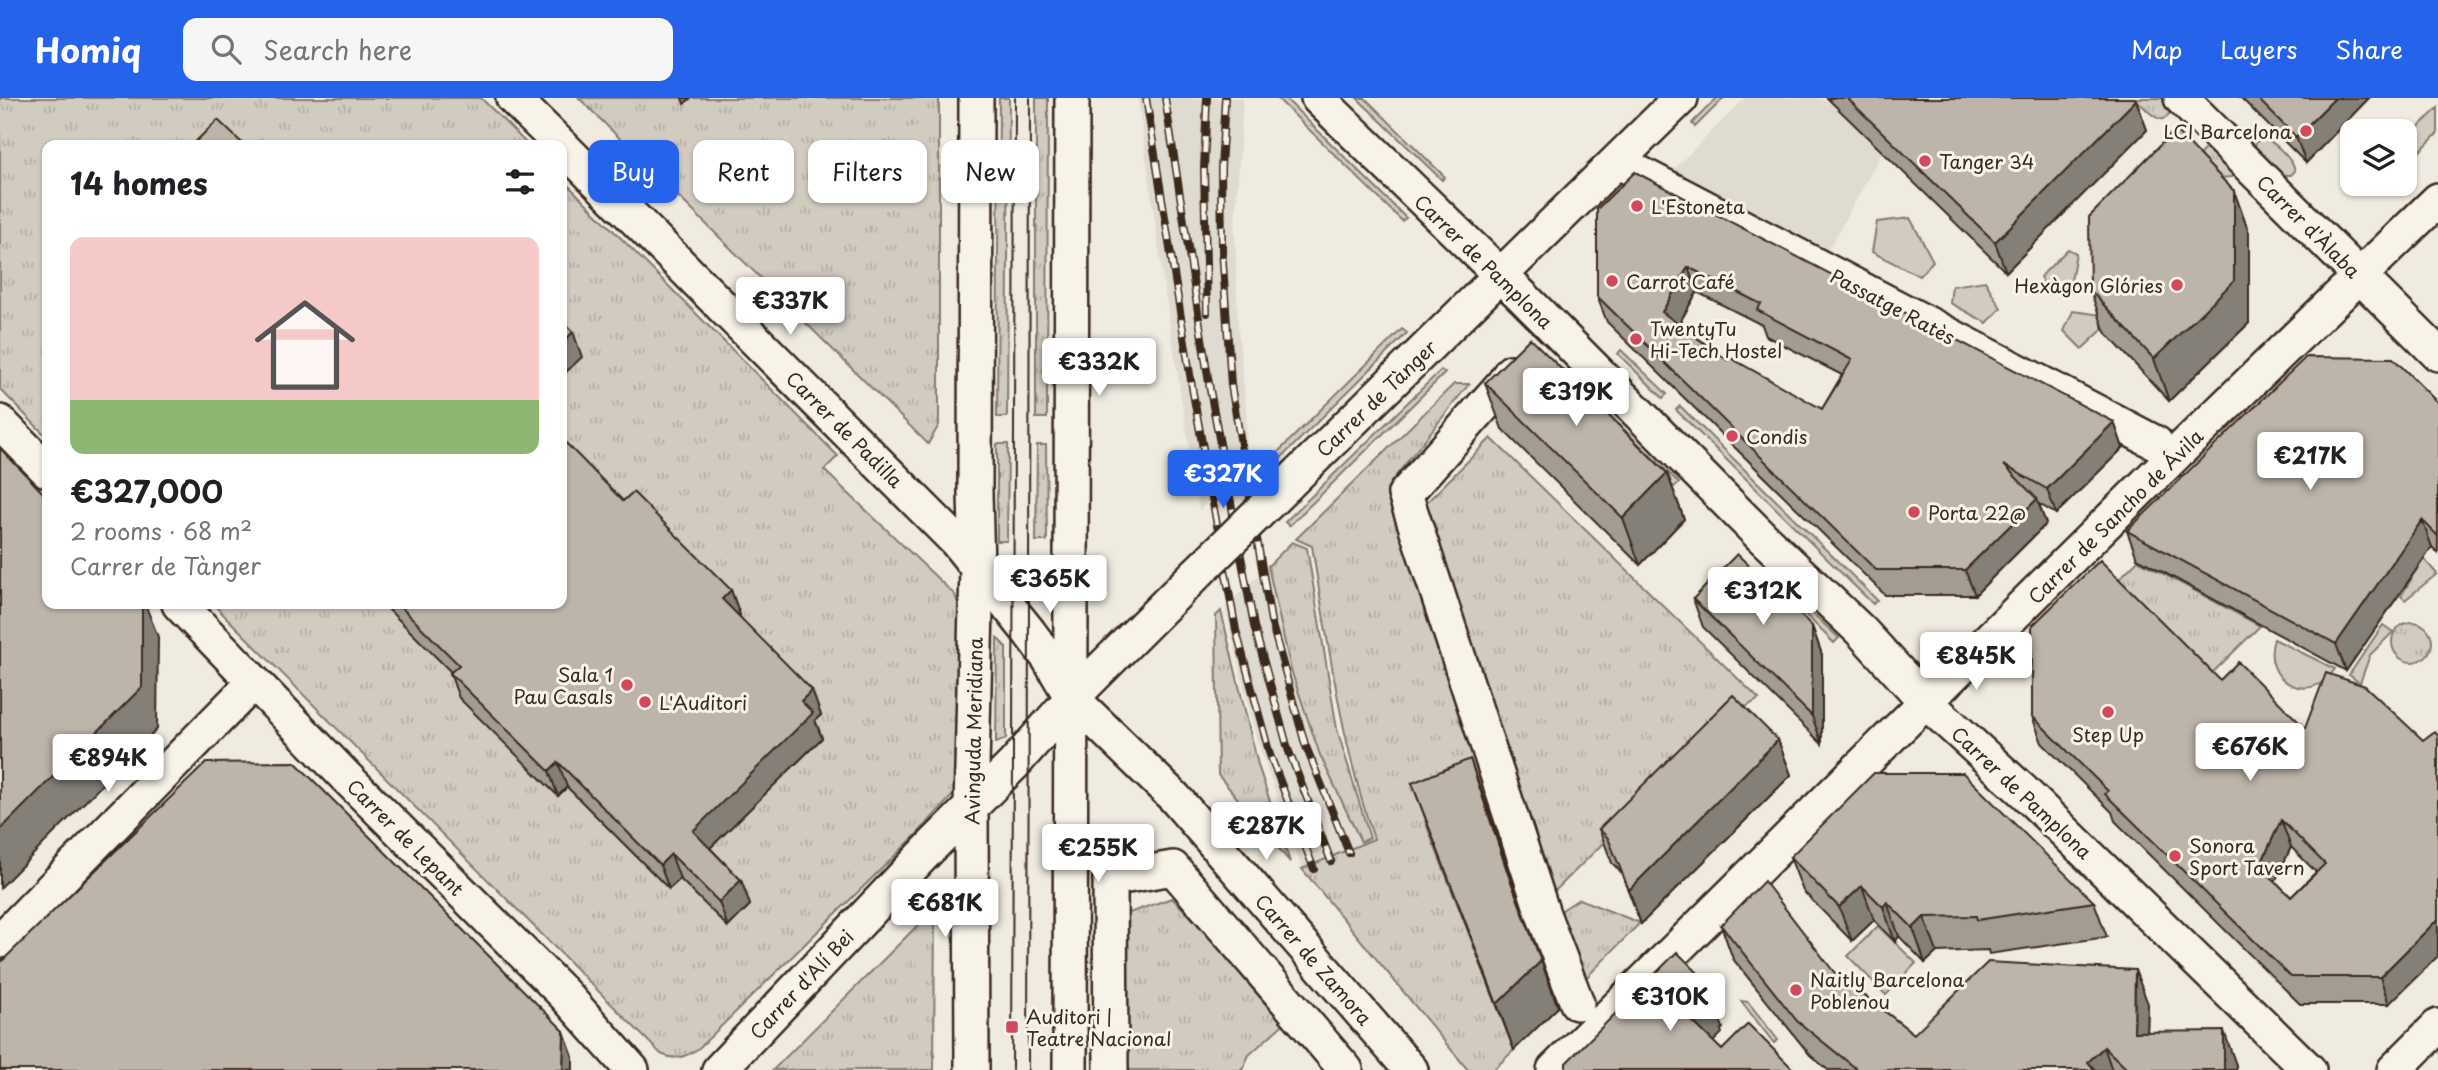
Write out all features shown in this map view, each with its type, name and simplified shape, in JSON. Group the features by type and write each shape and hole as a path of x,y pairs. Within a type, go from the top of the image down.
{"street":[{"name":"Carrer de Padilla","path":"513,98 555,140"},
{"name":"Avinguda Meridiana","path":"971,1070 971,808 976,567 976,98"},
{"path":"1070,1070 1072,98"},
{"name":"Carrer de Pamplona","path":"1318,98 1762,537 1861,631 1927,703 2018,786 2309,1070"},
{"name":"Carrer de Tànger","path":"1072,698 1681,98"},
{"name":"Carrer d'Àlaba","path":"2181,98 2438,354"},
{"name":"Carrer de Padilla","path":"567,152 937,522 1049,659 1072,698"},
{"name":"Passatge Ratès","path":"1630,168 2156,443"},
{"name":"Carrer de Sancho de Ávila","path":"1554,1070 2438,200"},
{"path":"1511,372 1405,494 1543,914 1577,1003"},
{"path":"0,422 42,465"},
{"name":"Carrer de Lepant","path":"184,609 346,777 565,995 632,1070"},
{"path":"0,941 254,682"},
{"name":"Carrer d'Alí Bei","path":"719,1070 930,848 1014,764 1072,698"},
{"name":"Carrer de Zamora","path":"1072,698 1174,797 1411,1070"},
{"path":"1111,1070 1110,878 1173,868 1346,1070"},
{"path":"2394,1070 2438,1026"}],"shaded area":[{"path":"1138,98 1243,98 1235,226 1238,326 1246,408 1247,461 1199,511 1163,281"},
{"path":"1745,98 1820,98 1834,106 1882,153 1826,254 1668,175"},
{"path":"1267,567 1290,671 1319,756 1361,844 1302,869 1256,737 1225,607"}],"green space":[{"path":"0,98 481,98 523,140 42,140 42,432 0,389"},
{"path":"579,98 939,98 939,425 928,444 679,197 679,140 621,140"},
{"path":"999,98 1009,98 1009,140 999,140"},
{"path":"1036,98 1048,98 1047,418 1036,418 1036,203 1039,203 1039,140 1036,140"},
{"path":"1277,98 1285,98 1406,218 1402,221"},
{"path":"1357,98 1365,98 1445,177 1442,180"},
{"path":"1717,98 1724,98 1695,127 1692,123"},
{"path":"2135,98 2164,98 2171,105 2169,114 2165,118 2155,117"},
{"path":"2438,108 2438,133 2417,154 2417,128"},
{"path":"2263,137 2291,161 2295,171 2291,175 2281,175 2256,149 2255,143"},
{"path":"2207,147 2235,172 2232,177 2221,178 2202,159 2200,154"},
{"path":"567,184 838,456 824,470 955,595 960,609 959,777 953,795 916,835 699,1048 681,1057 661,1054 218,609 567,609"},
{"path":"998,203 1008,203 1007,417 997,417"},
{"path":"1910,218 1933,261 1919,276 1872,252 1877,222"},
{"path":"2068,249 2076,253 2071,281 2045,286 2040,277"},
{"path":"1985,281 2001,308 1987,323 1950,303 1952,286"},
{"path":"2073,311 2102,315 2102,330 2082,349 2064,331"},
{"path":"1402,329 1407,333 1275,464 1270,460"},
{"path":"1621,350 1667,394 1663,398 1618,354"},
{"path":"1563,369 1679,483 1674,487 1558,373"},
{"path":"1441,370 1445,373 1289,526 1285,522"},
{"path":"1454,384 1469,384 1391,482 1493,793 1425,821 1514,1050 1493,1070 1468,1070 1302,869 1374,839 1345,731 1312,546 1296,539"},
{"path":"1680,406 1877,600 1873,604 1676,410"},
{"path":"1491,438 1759,699 1732,715 1549,897 1422,507"},
{"path":"997,444 1008,444 1007,541 997,541"},
{"path":"1037,445 1046,445 1047,541 1036,541"},
{"path":"1292,542 1307,548 1337,729 1370,838 1361,842 1320,755 1291,670 1268,566"},
{"path":"2417,551 2437,574 2405,600 2401,596 2412,578 2405,570"},
{"path":"2138,560 2260,626 2205,680 2111,587"},
{"path":"1793,595 1839,638 1834,643 1789,598"},
{"path":"1221,611 1258,765 1290,862 1218,775 1216,616"},
{"path":"2412,622 2420,623 2426,628 2431,634 2431,650 2426,656 2420,661 2412,662 2404,661 2398,656 2393,650 2392,642 2393,634 2398,628 2404,623"},
{"path":"2383,625 2393,632 2370,655 2360,683 2349,675"},
{"path":"997,638 1006,647 1006,739 996,743"},
{"path":"2274,639 2335,669 2325,680 2313,686 2301,688 2290,684 2274,667"},
{"path":"1172,898 1291,1017 1249,1055 1242,1070 1125,1070 1126,914"},
{"path":"1579,899 1640,923 1581,983 1556,914"},
{"path":"935,908 934,1070 773,1070"},
{"path":"1878,926 1916,963 1886,995 1848,956"},
{"path":"1741,1001 1748,1002 1778,1040 1774,1043"}],"building":[{"path":"1847,98 2134,98 2136,100 1995,242"},
{"path":"2257,98 2335,98 2296,137"},
{"path":"218,120 239,140 197,140"},
{"name":"Hexàgon Glóries","path":"2175,130 2234,191 2234,281 2154,359 2090,290 2089,217"},
{"path":"1635,172 2114,422 2047,489 2004,465 2037,499 1965,570 1876,570 1597,296 1597,209","holes":["1688,267 1761,304 1757,310 1852,360 1822,409 1729,357 1727,360 1662,312"]},
{"path":"567,326 573,332 567,338"},
{"path":"1530,338 1667,473 1623,518 1485,383"},
{"path":"2306,357 2393,358 2438,403 2438,536 2422,520 2336,644 2127,531"},
{"name":"L'Auditori","path":"567,444 623,501 633,492 731,590 722,599 812,690 801,701 813,713 693,831 741,880 719,902 671,854 660,865 558,762 549,771 450,673 459,665 403,609 567,609"},
{"path":"0,448 42,492 42,609 142,609 142,687 0,830"},
{"path":"1737,554 1812,626 1812,716 1693,599"},
{"path":"2100,560 2220,680 2238,662 2305,728 2326,673 2365,686 2423,740 2435,731 2438,735 2438,919 2380,977 2291,977 2105,794 2108,791 2032,716 2032,626","holes":["2281,820 2325,864 2291,897 2260,866"]},
{"path":"1733,695 1778,740 1629,890 1608,838 1599,829"},
{"path":"1470,759 1508,874 1541,961 1497,1004 1412,783"},
{"path":"295,762 564,1031 563,1070 0,1070 0,963 206,763"},
{"path":"1874,773 1963,773 2094,902 1977,920 1976,916 1924,917 1913,928 1887,902 1883,907 1862,886 1839,907 1790,857"},
{"path":"1764,881 1834,972 1914,1034 1988,962 2135,970 2134,1032 2224,1031 2224,1070 2128,1070 2104,1047 2088,1062 2095,1070 1858,1070 1797,1021 1721,925"},
{"path":"1677,952 1706,981 1703,985 1705,987 1682,1010 1688,1017 1722,1050 1748,1024 1794,1070 1566,1070 1566,1063"}],"tram line":[{"path":"1012,1070 1015,98"},
{"path":"1028,1070 1030,98"}],"railway":[{"path":"1146,98 1193,393 1236,630 1270,755 1314,869"},
{"path":"1165,98 1210,390 1254,626 1288,749 1331,861"},
{"path":"1207,98 1204,169 1207,313"},
{"path":"1225,98 1221,168 1222,248 1231,385 1271,621 1305,744 1349,853"}],"place":[{"name":"LCI Barcelona","path":"2306,131"},
{"name":"Tanger 34","path":"1925,161"},
{"name":"L'Estoneta","path":"1637,206"},
{"name":"Carrot Café","path":"1612,281"},
{"name":"Hexàgon Glóries","path":"2177,285"},
{"name":"TwentyTu Hi-Tech Hostel","path":"1636,339"},
{"name":"Condis","path":"1732,436"},
{"name":"Porta 22@","path":"1914,512"},
{"name":"Sala 1 Pau Casals","path":"627,685"},
{"name":"L'Auditori","path":"645,702"},
{"name":"Step Up","path":"2108,712"},
{"name":"Sonora Sport Tavern","path":"2175,856"},
{"name":"Naitly Barcelona Poblenou","path":"1796,990"},
{"name":"Auditori | Teatre Nacional","path":"1012,1027"}]}
